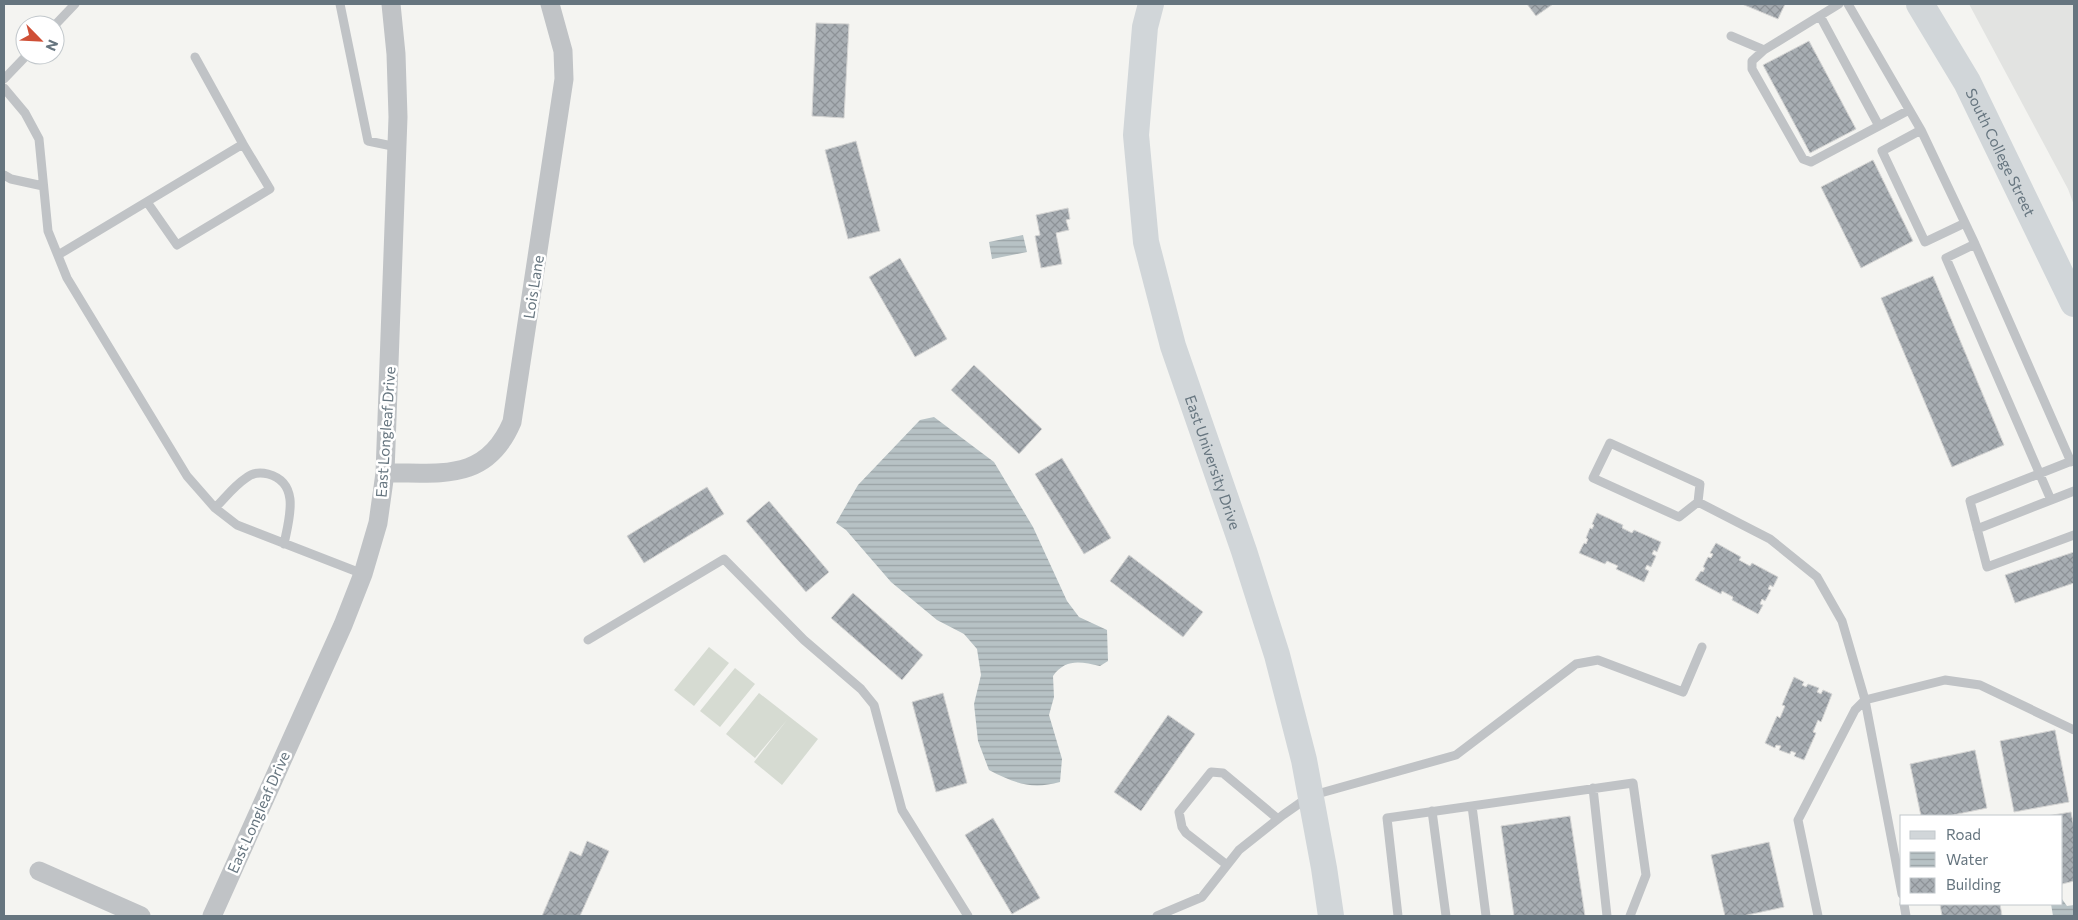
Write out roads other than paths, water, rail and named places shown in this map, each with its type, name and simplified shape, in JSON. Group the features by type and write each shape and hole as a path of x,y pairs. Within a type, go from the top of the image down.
{"main road":[{"name":"East University Drive","path":"1151,4 1145,27 1136,135 1146,242 1173,346 1244,551 1277,655 1304,760 1331,916"},
{"name":"South College Street","path":"1920,4 1971,90 2074,303"}],"street":[{"name":"East Longleaf Drive","path":"212,916 343,625 363,574 378,523 385,473 397,147 396,63 390,4"},
{"name":"Lois Lane","path":"385,473 452,472 473,467 491,456 505,440 512,422 564,79 563,51 550,4"},
{"path":"39,871 141,916"}],"lane":[{"path":"65,15 75,4"},
{"path":"340,4 368,141 397,147"},
{"path":"1840,4 1764,50 1752,61 1752,69 1804,159 1811,162 1909,110"},
{"path":"1848,4 1921,130 2073,461 1970,501 1987,567 2074,535"},
{"path":"1820,16 1879,126"},
{"path":"1731,36 1764,50"},
{"path":"147,202 177,245 270,188 243,144 195,57"},
{"path":"4,79 17,65"},
{"path":"4,88 25,113 39,139 48,231 67,278 186,476 215,508 237,526 363,574"},
{"path":"1921,130 1882,151 1925,242 1965,223"},
{"path":"58,255 243,144"},
{"path":"4,175 11,179 43,186"},
{"path":"1975,244 1946,258 2051,500"},
{"path":"1610,442 1700,484 1698,502 1679,517 1593,478 1610,442"},
{"path":"215,508 246,477 260,472 275,476 285,484 291,496 290,517 284,544"},
{"path":"1977,529 2074,491"},
{"path":"1698,502 1770,539 1817,577 1842,621 1865,700 1900,884"},
{"path":"588,640 724,559 804,640 861,689 874,705 902,810 968,916"},
{"path":"1157,916 1202,897 1239,850 1278,818 1310,796 1456,755 1576,664 1598,660 1683,692 1702,647"},
{"path":"1818,916 1798,820 1855,710 1865,700 1945,680 1980,685 2074,730"},
{"path":"1227,865 1186,832 1182,827 1179,812 1211,772 1223,773 1278,818"},
{"path":"1398,916 1387,818 1633,783 1646,875 1630,916"},
{"path":"1593,788 1607,916"},
{"path":"1472,806 1486,916"},
{"path":"1432,812 1446,916"}],"water":[{"path":"1023,235 1027,252 992,259 989,242"},
{"path":"934,417 994,462 1033,527 1067,601 1079,617 1107,630 1108,661 1100,666 1080,663 1069,664 1063,666 1053,676 1054,697 1049,715 1062,759 1060,782 1040,785 1023,784 989,770 978,741 974,704 981,675 977,649 964,634 937,620 891,582 846,530 836,523 858,485 920,420"},
{"path":"2063,900 2067,906 2074,905 2074,916 2053,916 2051,905 2063,905"}]}
